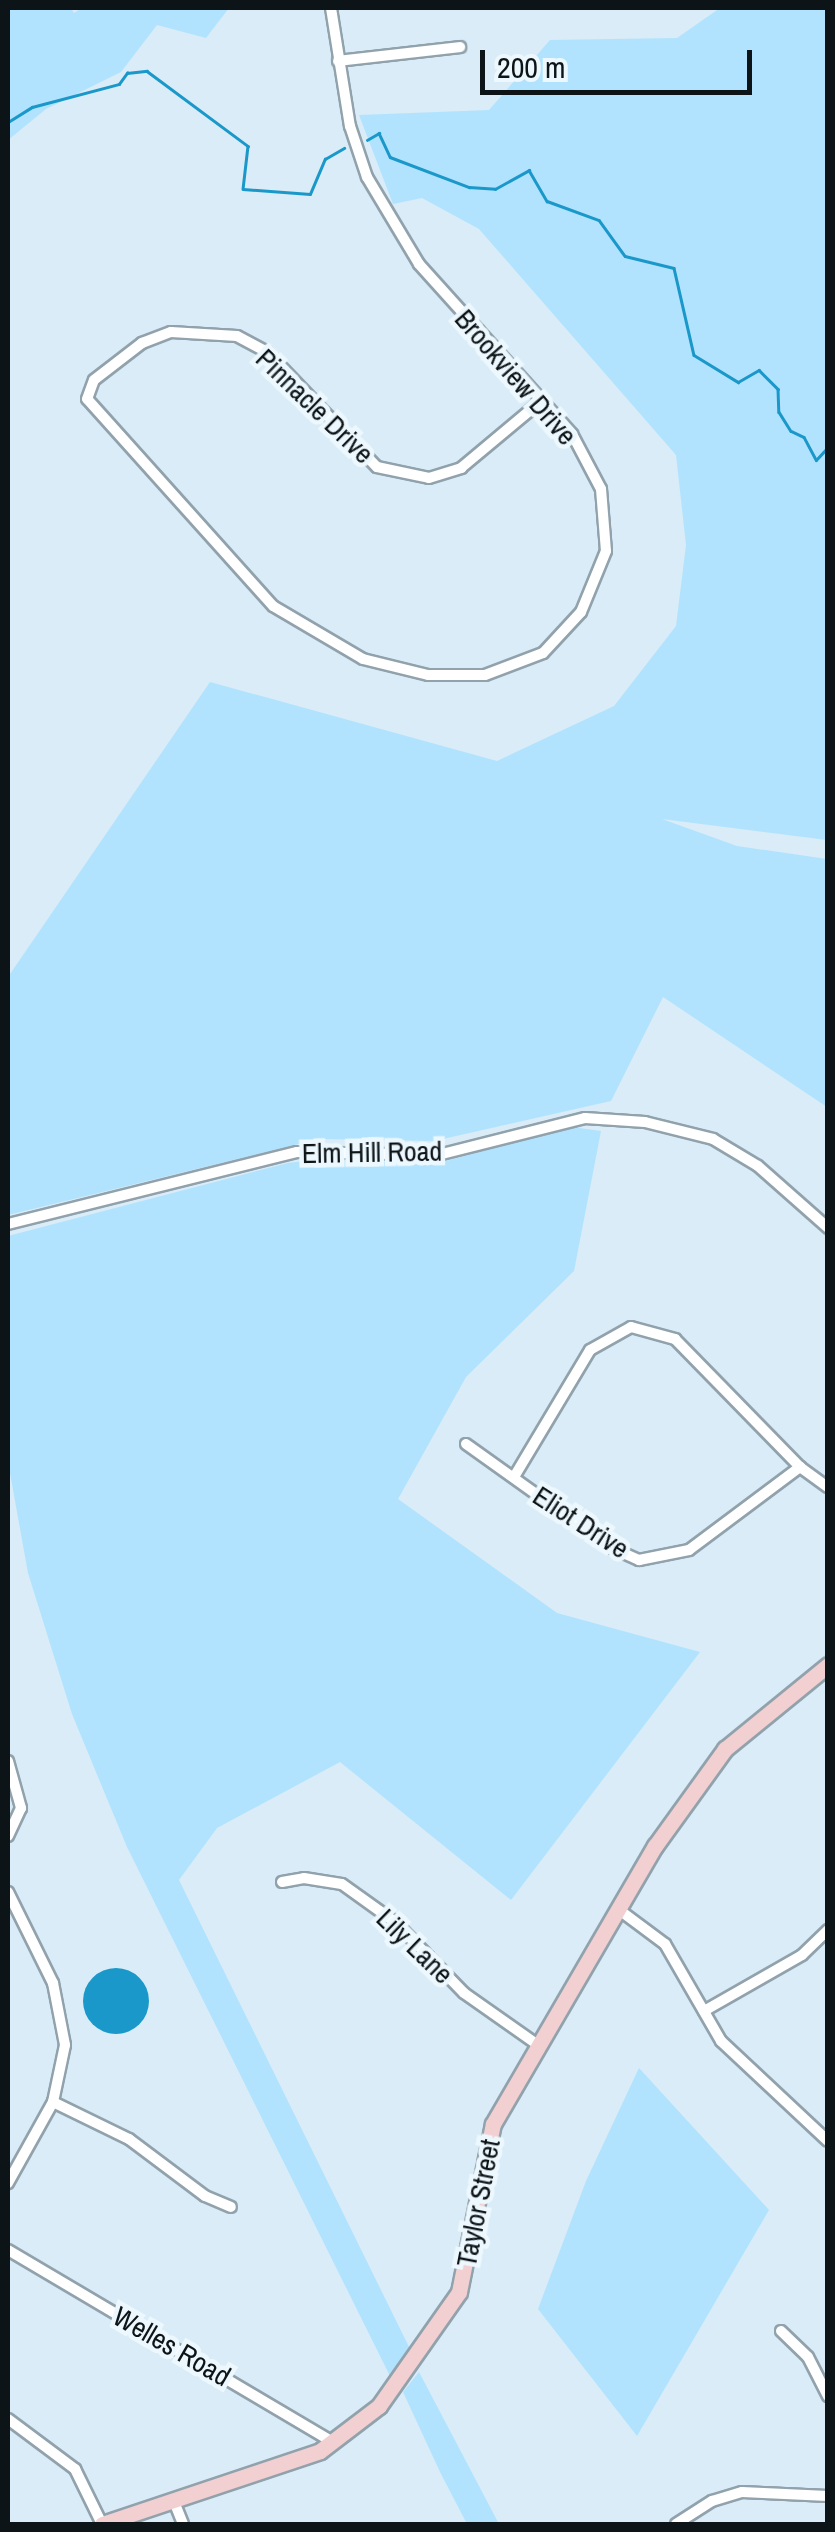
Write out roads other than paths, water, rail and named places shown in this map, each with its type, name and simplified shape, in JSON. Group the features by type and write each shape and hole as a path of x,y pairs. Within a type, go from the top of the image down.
{"street":[{"name":"Brookview Drive","path":"86,392 273,606 363,659 456,678 513,668 543,653 581,612 598,579 607,520 600,489 572,434 419,264 389,216 350,126 331,8"},
{"path":"338,61 460,47"},
{"name":"Pinnacle Drive","path":"86,392 111,363 142,343 171,332 237,336 267,352 377,466 429,478 461,468 540,401"},
{"name":"Elm Hill Road","path":"8,1224 297,1152 438,1154 584,1118 645,1122 714,1140 758,1166 828,1228"},
{"path":"514,1478 590,1350 631,1328 675,1339 800,1467 828,1486"},
{"name":"Eliot Drive","path":"466,1444 612,1548 652,1560 689,1550 800,1467"},
{"name":"Taylor Street","path":"102,2524 334,2443 379,2406 459,2292 493,2124 677,1809 725,1749 828,1664"},
{"path":"8,1761 21,1808 8,1836"},
{"name":"Lily Lane","path":"282,1882 325,1878 354,1892 395,1922 464,1994 538,2045"},
{"path":"8,1892 62,2015 64,2057 53,2102 8,2182"},
{"path":"618,1910 664,1944 738,2058 828,2141"},
{"path":"704,2011 802,1956 828,1930"},
{"path":"53,2102 129,2139 206,2196 231,2206"},
{"name":"Welles Road","path":"8,2250 334,2443"},
{"path":"781,2331 808,2357 828,2396"},
{"path":"8,2420 75,2469 102,2524"},
{"path":"676,2524 712,2501 742,2492 828,2496"},
{"path":"173,2499 182,2524"}],"water":[{"path":"116,1968 139,1978 149,2001 139,2024 116,2034 93,2024 83,2001 93,1978"}],"waterway":[{"path":"8,122 32,107 119,84 127,73 147,71 248,146 243,189 310,194 325,159 344,148"},
{"path":"367,140 379,133 390,157 469,187 495,189 529,170 547,201 599,220 625,256 674,268 694,355 738,382 759,370 778,389 779,412 791,431 804,437 816,460 828,447"}]}
